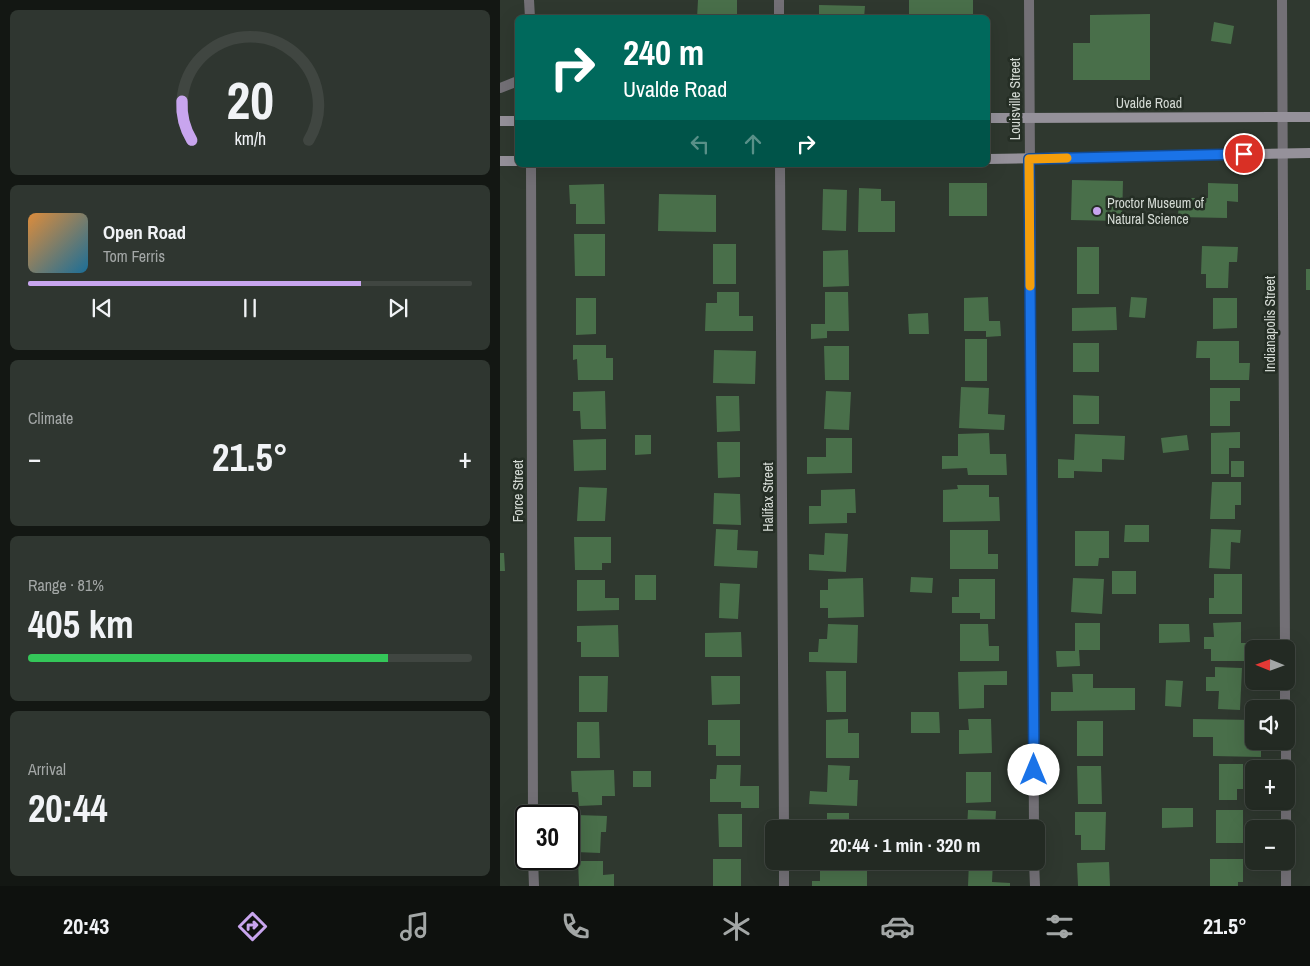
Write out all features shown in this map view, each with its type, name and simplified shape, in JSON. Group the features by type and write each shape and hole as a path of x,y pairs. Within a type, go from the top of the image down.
{"main road":[{"name":"Uvalde Road","path":"990,118 1310,116"},
{"path":"500,121 515,121"},
{"path":"990,159 1310,153"},
{"path":"500,162 515,161"}],"street":[{"path":"529,0 530,15"},
{"path":"780,0 780,15"},
{"name":"Louisville Street","path":"1029,0 1028,117 1034,820"},
{"name":"Indianapolis Street","path":"1282,0 1285,640"},
{"path":"500,88 515,83"},
{"name":"Force Street","path":"531,167 533,805"},
{"name":"Halifax Street","path":"780,167 784,820"},
{"path":"534,870 534,886"},
{"path":"784,870 784,886"},
{"path":"1034,870 1035,886"},
{"path":"1286,870 1286,886"}],"building":[{"path":"698,0 737,0 737,15 697,15"},
{"path":"909,0 973,0 973,15 909,15"},
{"path":"819,5 865,6 864,15 819,15"},
{"path":"1150,14 1150,80 1073,80 1073,43 1090,43 1090,15"},
{"path":"1214,22 1234,26 1231,44 1211,41"},
{"path":"1072,180 1123,181 1122,221 1071,220"},
{"path":"949,183 987,183 987,216 949,216"},
{"path":"1208,183 1238,184 1238,202 1227,201 1227,218 1178,217 1179,198 1208,198"},
{"path":"604,184 605,224 576,224 576,204 570,204 569,185"},
{"path":"859,188 881,189 881,201 895,201 895,232 858,232"},
{"path":"823,189 847,190 846,231 822,230"},
{"path":"659,194 716,195 716,232 658,231"},
{"path":"574,234 605,234 605,276 575,276"},
{"path":"713,244 736,244 736,284 713,284"},
{"path":"1202,246 1238,247 1237,262 1229,262 1228,288 1206,288 1206,274 1201,274"},
{"path":"1077,247 1099,247 1099,294 1077,294"},
{"path":"848,250 849,286 823,287 823,251"},
{"path":"1306,269 1310,269 1310,290 1306,290"},
{"path":"717,292 739,292 739,316 753,316 753,331 705,331 706,303 717,303"},
{"path":"825,292 848,292 849,331 827,331 827,338 811,339 811,324 825,324"},
{"path":"988,297 989,321 1000,321 1001,336 986,337 986,331 964,331 964,298"},
{"path":"1131,297 1147,298 1145,318 1129,317"},
{"path":"576,298 596,298 596,334 576,335"},
{"path":"1213,298 1237,298 1237,328 1213,329"},
{"path":"1116,307 1117,330 1072,331 1072,308"},
{"path":"928,313 929,334 909,334 908,314"},
{"path":"965,339 987,339 987,381 965,381"},
{"path":"1197,341 1239,341 1239,363 1250,363 1249,380 1210,380 1210,358 1196,358"},
{"path":"1073,343 1099,343 1099,372 1073,372"},
{"path":"573,345 606,345 606,358 613,358 613,380 578,380 577,359 573,360"},
{"path":"824,346 849,346 849,380 825,380"},
{"path":"714,350 756,351 755,384 713,383"},
{"path":"961,387 989,388 988,414 1005,415 1004,430 959,428"},
{"path":"1210,388 1240,388 1240,401 1230,401 1230,426 1210,426"},
{"path":"605,391 606,429 581,429 580,411 573,411 573,392"},
{"path":"826,391 851,392 849,430 824,429"},
{"path":"1073,395 1099,396 1099,424 1073,424"},
{"path":"716,396 739,396 740,431 717,432"},
{"path":"1240,432 1240,448 1229,448 1229,474 1211,474 1211,433"},
{"path":"989,433 990,454 1006,454 1007,475 968,475 967,468 942,469 942,456 958,456 958,434"},
{"path":"1075,434 1125,436 1124,460 1102,459 1102,472 1074,471 1074,478 1058,478 1058,459 1074,460"},
{"path":"635,435 651,435 651,454 635,455"},
{"path":"1187,435 1189,450 1163,453 1161,438"},
{"path":"826,438 852,438 852,473 807,474 807,457 826,457"},
{"path":"606,439 606,470 574,471 573,440"},
{"path":"717,442 740,442 740,477 718,478"},
{"path":"1231,461 1244,461 1244,477 1231,477"},
{"path":"1212,482 1241,482 1241,505 1235,505 1235,519 1210,519"},
{"path":"957,485 989,485 989,497 999,497 1000,521 943,522 943,490 958,489"},
{"path":"579,487 607,488 605,521 577,521"},
{"path":"855,489 856,513 847,513 847,523 809,524 809,506 821,506 821,490"},
{"path":"714,493 740,494 741,525 713,524"},
{"path":"1125,525 1149,525 1149,542 1124,542"},
{"path":"716,529 738,530 737,550 758,551 757,568 714,566"},
{"path":"1211,529 1241,530 1240,543 1231,542 1230,569 1209,568"},
{"path":"950,530 988,530 988,554 998,554 998,569 950,569"},
{"path":"1075,531 1109,531 1109,558 1099,558 1098,566 1075,566"},
{"path":"825,533 848,534 846,572 809,570 809,554 824,555"},
{"path":"574,537 611,537 611,563 602,563 602,570 575,570"},
{"path":"500,553 504,553 505,571 500,571"},
{"path":"1112,571 1136,571 1136,594 1112,594"},
{"path":"1214,574 1242,574 1242,614 1209,614 1209,598 1214,598"},
{"path":"635,575 656,575 656,600 635,600"},
{"path":"911,577 933,578 932,593 910,592"},
{"path":"863,578 864,617 828,618 828,608 820,608 820,590 828,590 828,579"},
{"path":"1073,578 1104,579 1102,614 1071,612"},
{"path":"959,579 995,579 995,619 980,619 980,613 952,613 952,597 959,597"},
{"path":"577,580 605,580 605,598 619,598 619,610 577,611"},
{"path":"720,583 740,584 738,619 719,618"},
{"path":"1241,622 1241,643 1245,643 1245,661 1211,661 1211,649 1204,649 1204,637 1214,637 1213,623"},
{"path":"1075,623 1100,623 1100,650 1079,650 1080,666 1057,667 1056,651 1075,651"},
{"path":"828,624 858,625 857,663 809,662 809,652 818,652 819,639 827,639"},
{"path":"960,624 988,624 989,646 999,646 999,661 960,661"},
{"path":"1159,624 1189,624 1190,642 1159,643"},
{"path":"618,625 619,657 581,657 581,642 577,642 577,626"},
{"path":"741,632 742,657 705,657 705,633"},
{"path":"1215,667 1242,668 1240,710 1218,709 1219,691 1206,691 1206,677 1215,677"},
{"path":"826,671 846,671 846,712 827,712"},
{"path":"1007,671 1007,685 984,685 984,708 959,709 958,672"},
{"path":"1072,674 1093,674 1093,688 1135,688 1135,710 1051,711 1051,692 1073,692"},
{"path":"579,676 608,676 607,712 579,712"},
{"path":"711,676 740,676 740,704 712,705"},
{"path":"1166,680 1183,681 1181,707 1165,706"},
{"path":"911,712 939,712 940,733 911,733"},
{"path":"848,719 848,733 859,733 859,758 826,758 826,720"},
{"path":"968,719 991,719 992,753 959,754 959,730 969,730"},
{"path":"1193,719 1245,720 1245,750 1261,750 1261,757 1213,756 1213,737 1193,737"},
{"path":"708,720 740,720 740,756 716,756 716,745 708,745"},
{"path":"1077,721 1103,721 1103,756 1077,756"},
{"path":"577,722 599,722 600,758 577,758"},
{"path":"1219,764 1243,764 1243,789 1237,789 1237,800 1219,800"},
{"path":"717,765 741,765 740,786 759,786 759,808 741,808 741,802 710,802 710,779 716,779"},
{"path":"828,765 850,766 849,780 858,780 857,806 809,804 810,791 827,792"},
{"path":"1077,766 1101,766 1102,804 1078,804"},
{"path":"614,770 615,796 602,796 602,805 580,806 578,792 572,792 571,771"},
{"path":"633,771 651,771 651,787 633,787"},
{"path":"966,772 991,772 991,802 966,803"},
{"path":"1162,808 1193,808 1193,827 1162,828"},
{"path":"968,810 996,811 996,820 967,820"},
{"path":"1216,810 1243,810 1243,843 1216,843"},
{"path":"1075,812 1106,812 1105,850 1081,850 1081,835 1075,835"},
{"path":"827,813 849,813 849,820 827,820"},
{"path":"718,814 742,814 742,847 719,847"},
{"path":"580,815 607,816 606,832 601,832 600,853 580,852"},
{"path":"713,859 741,859 741,886 713,886"},
{"path":"1210,859 1243,859 1243,882 1238,882 1238,886 1210,886"},
{"path":"580,861 603,861 603,875 614,874 614,886 579,886"},
{"path":"1109,862 1110,886 1078,886 1077,863"},
{"path":"883,870 867,871 867,886 812,886 812,881 820,881 820,871"},
{"path":"969,870 993,870 992,882 1010,883 1010,886 968,886"}],"slow traffic":[{"path":"1030,286 1029,159 1067,158"}],"place":[{"name":"Proctor Museum of Natural Science","path":"1097,211"}],"route":[{"path":"1034,770 1029,159 1244,154"}]}
